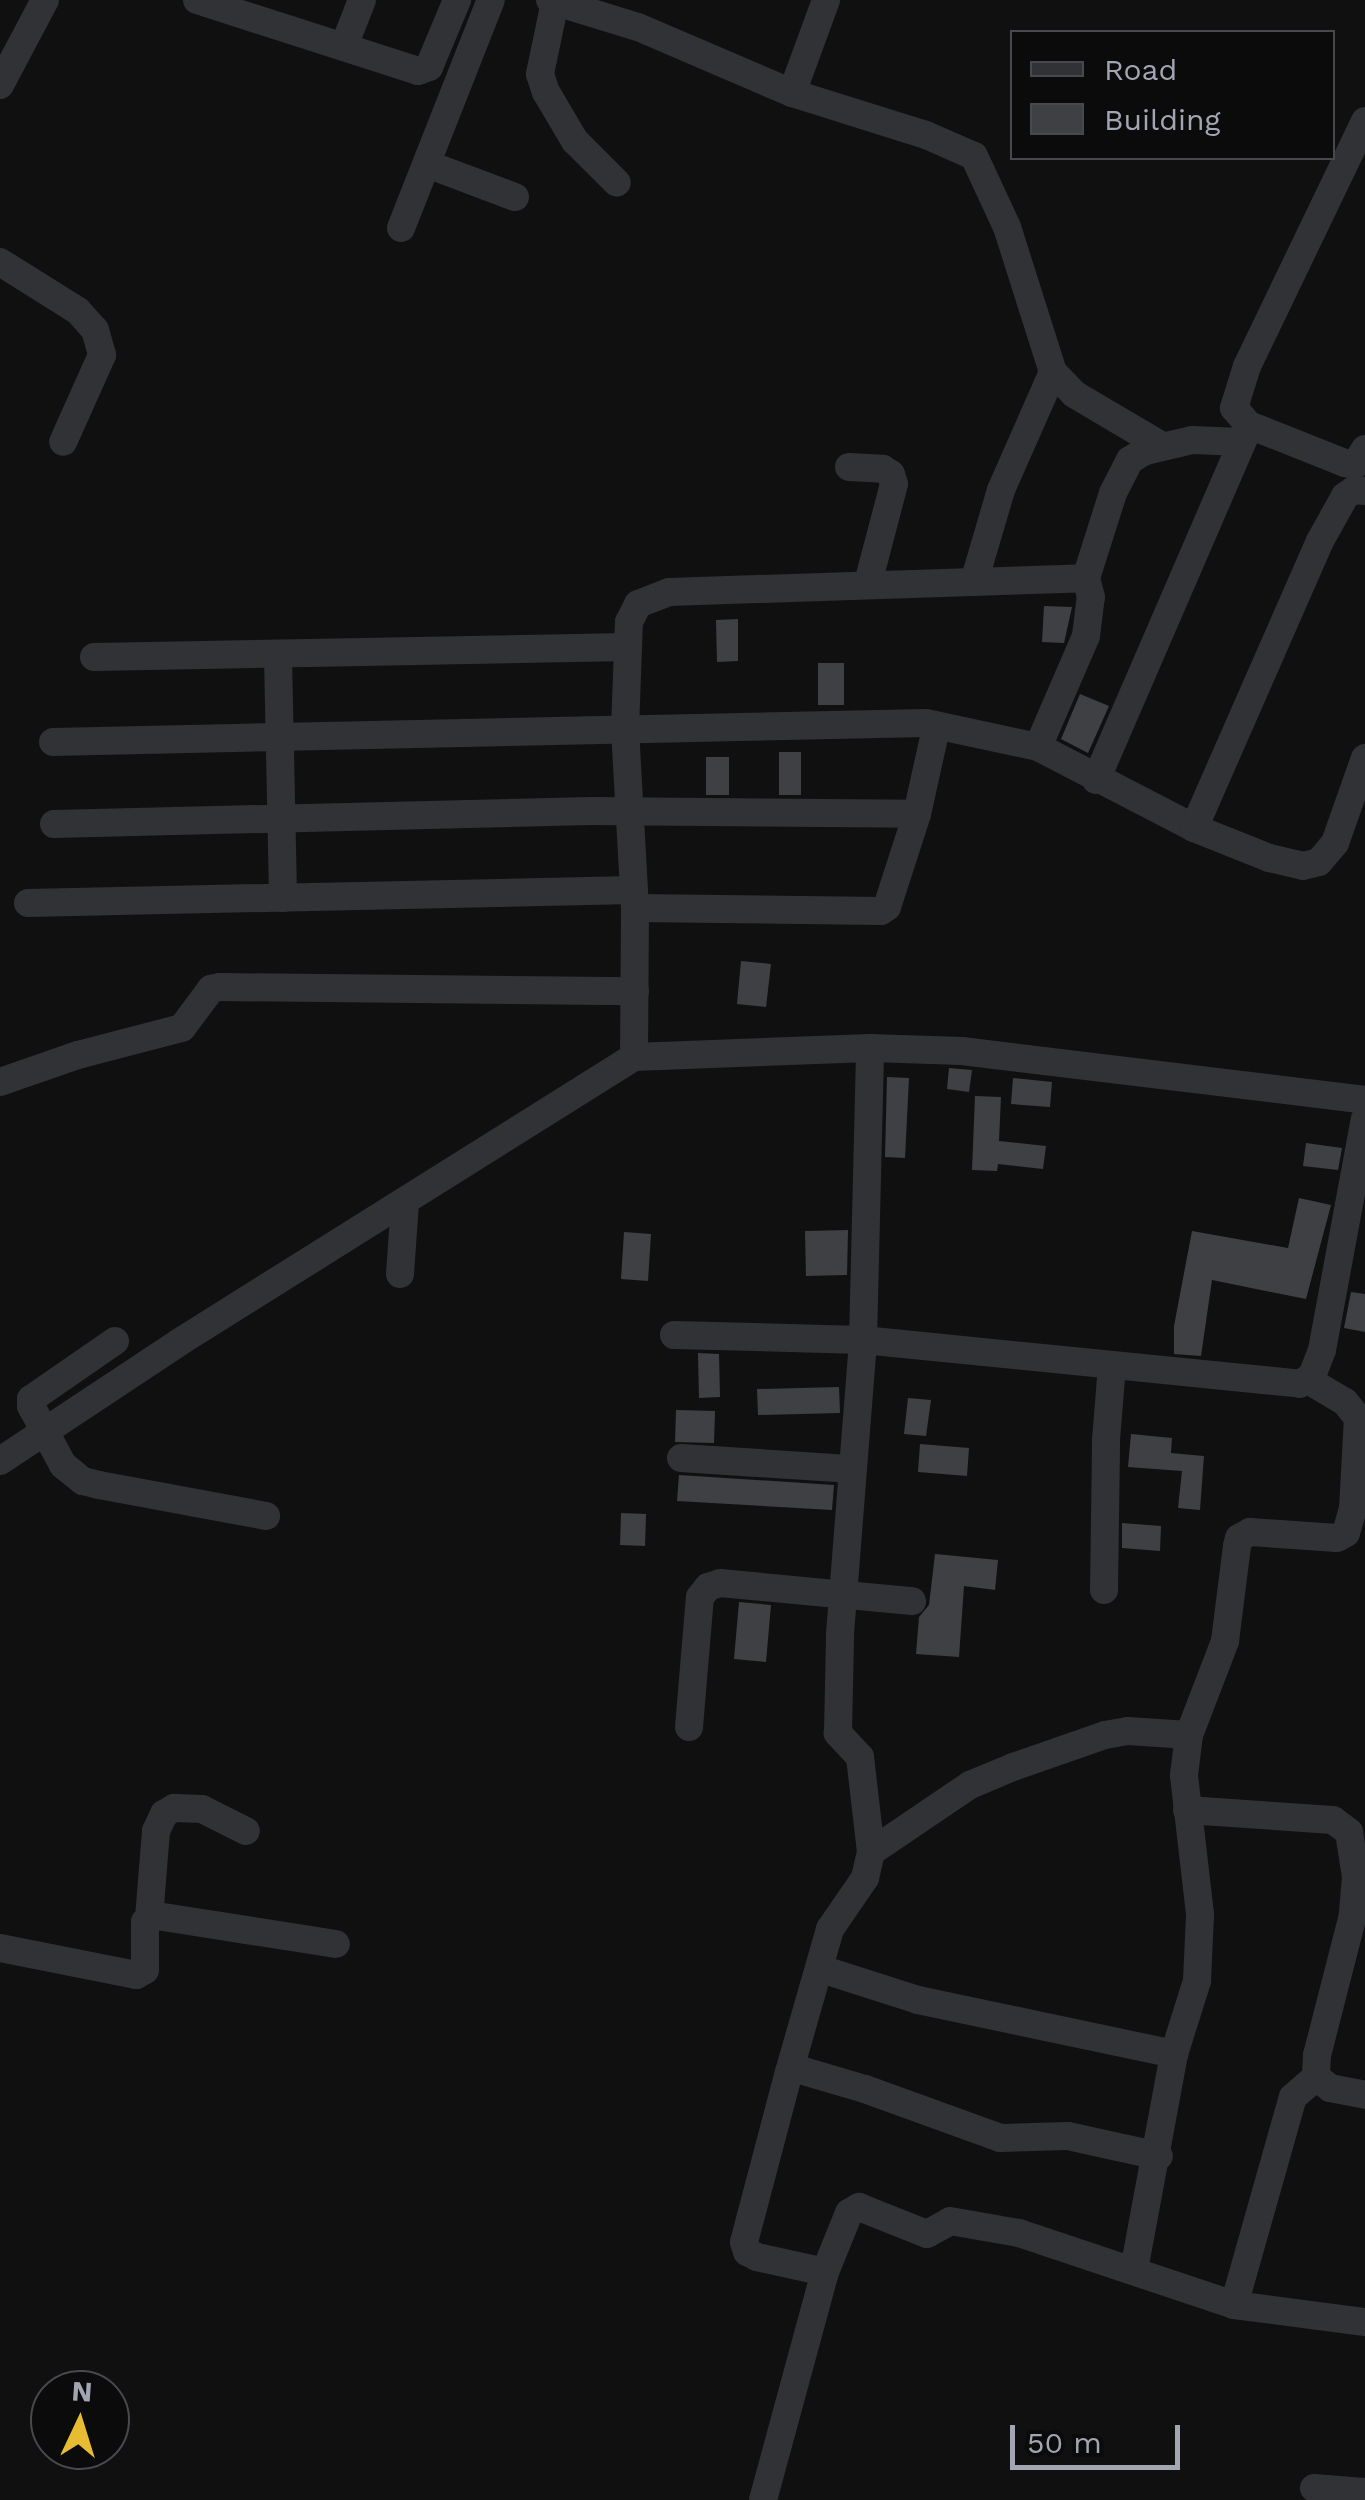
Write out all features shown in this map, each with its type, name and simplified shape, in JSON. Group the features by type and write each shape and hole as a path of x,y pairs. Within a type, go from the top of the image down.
{"street":[{"path":"0,84 46,0"},
{"path":"197,0 236,6 405,70 429,67 457,0"},
{"path":"344,46 362,0"},
{"path":"400,228 492,0"},
{"path":"792,94 826,0"},
{"path":"617,184 575,141 546,92 540,74 552,1 638,28 792,94 926,135 974,156 1007,226 1053,372 1074,394 1162,446"},
{"path":"1246,434 1234,398 1365,121"},
{"path":"427,164 515,197"},
{"path":"0,262 78,310 95,330 102,354 63,442"},
{"path":"974,582 1002,490 1053,372"},
{"path":"1096,780 1246,434"},
{"path":"1038,747 1086,636 1091,597 1086,578 1113,493 1130,460 1162,446 1246,434 1358,475 1320,541 1194,828"},
{"path":"849,467 883,470 891,474 894,484 868,583"},
{"path":"634,1057 634,899 625,730 629,622 638,604 668,592 1086,578"},
{"path":"94,657 627,648"},
{"path":"278,656 284,818 282,898"},
{"path":"53,742 914,722 1038,747 1194,828 1269,858 1303,866 1319,862 1334,842 1365,758"},
{"path":"28,903 282,898 634,899 881,912 888,905 917,814 935,733 932,726"},
{"path":"54,824 628,812 917,814"},
{"path":"0,1082 182,1028 211,989 635,992"},
{"path":"825,2272 757,2257 747,2252 744,2242 830,1929 865,1878 871,1852 860,1757 838,1733 842,1597 863,1340 870,1048"},
{"path":"0,1462 178,1344 634,1057 870,1048 962,1051 1365,1100"},
{"path":"674,1334 863,1340 1300,1384 1308,1380 1322,1350 1365,1118"},
{"path":"400,1274 405,1203"},
{"path":"115,1341 34,1395 30,1406 63,1466 83,1481 266,1516"},
{"path":"1104,1590 1106,1440 1112,1366"},
{"path":"1134,2270 1159,2156 1174,2054 1191,2008 1199,1950 1200,1914 1183,1786 1189,1735 1225,1641 1239,1538 1250,1532 1337,1538 1349,1526 1358,1418 1346,1402 1308,1380"},
{"path":"681,1458 854,1468"},
{"path":"689,1727 700,1597 708,1587 720,1583 912,1601"},
{"path":"871,1852 970,1785 1013,1767 1128,1732 1189,1735"},
{"path":"0,1948 136,1975 145,1970 145,1922 149,1918 156,1831 164,1814 174,1808 202,1809 246,1831"},
{"path":"1186,1810 1333,1820 1349,1832 1356,1877 1354,1915 1317,2055 1316,2077 1294,2096 1234,2306"},
{"path":"149,1918 336,1944"},
{"path":"821,1968 918,2000 1174,2054"},
{"path":"789,2072 800,2070 865,2089 1000,2138 1068,2136 1159,2156"},
{"path":"1316,2077 1330,2088 1365,2095"},
{"path":"763,2500 825,2272 849,2213 858,2207 927,2234 950,2221 1019,2232 1234,2306 1363,2315"},
{"path":"1314,2488 1365,2492"}],"building":[{"path":"1044,606 1072,607 1064,643 1042,642"},
{"path":"738,619 738,661 717,662 716,620"},
{"path":"818,663 844,663 844,705 818,705"},
{"path":"1080,694 1109,706 1088,753 1061,739"},
{"path":"779,752 801,752 801,795 779,795"},
{"path":"706,757 729,757 729,795 706,795"},
{"path":"741,961 771,964 766,1007 737,1004"},
{"path":"949,1068 972,1070 969,1092 947,1089"},
{"path":"887,1077 909,1078 905,1158 885,1157"},
{"path":"1013,1078 1052,1082 1050,1107 1011,1104"},
{"path":"975,1096 1001,1097 999,1141 1046,1146 1043,1169 998,1164 997,1171 972,1170"},
{"path":"1306,1143 1342,1148 1338,1170 1303,1166"},
{"path":"1299,1198 1331,1205 1306,1299 1212,1280 1201,1356 1174,1354 1174,1326 1192,1231 1288,1248"},
{"path":"848,1230 847,1275 806,1276 805,1231"},
{"path":"624,1232 651,1234 648,1281 621,1279"},
{"path":"1351,1292 1365,1294 1365,1332 1344,1328"},
{"path":"698,1353 719,1354 720,1397 699,1398"},
{"path":"839,1387 840,1413 758,1415 757,1389"},
{"path":"908,1398 931,1400 926,1436 904,1434"},
{"path":"676,1410 715,1411 714,1443 675,1442"},
{"path":"1131,1434 1172,1438 1171,1453 1204,1456 1200,1510 1178,1508 1182,1471 1128,1467"},
{"path":"920,1444 969,1448 967,1476 918,1472"},
{"path":"679,1475 834,1485 832,1510 677,1501"},
{"path":"621,1513 646,1514 645,1546 620,1545"},
{"path":"1122,1523 1161,1526 1160,1551 1122,1548"},
{"path":"935,1554 998,1560 995,1590 964,1586 959,1657 916,1654 919,1617 929,1605"},
{"path":"739,1602 771,1605 766,1662 734,1659"}]}
